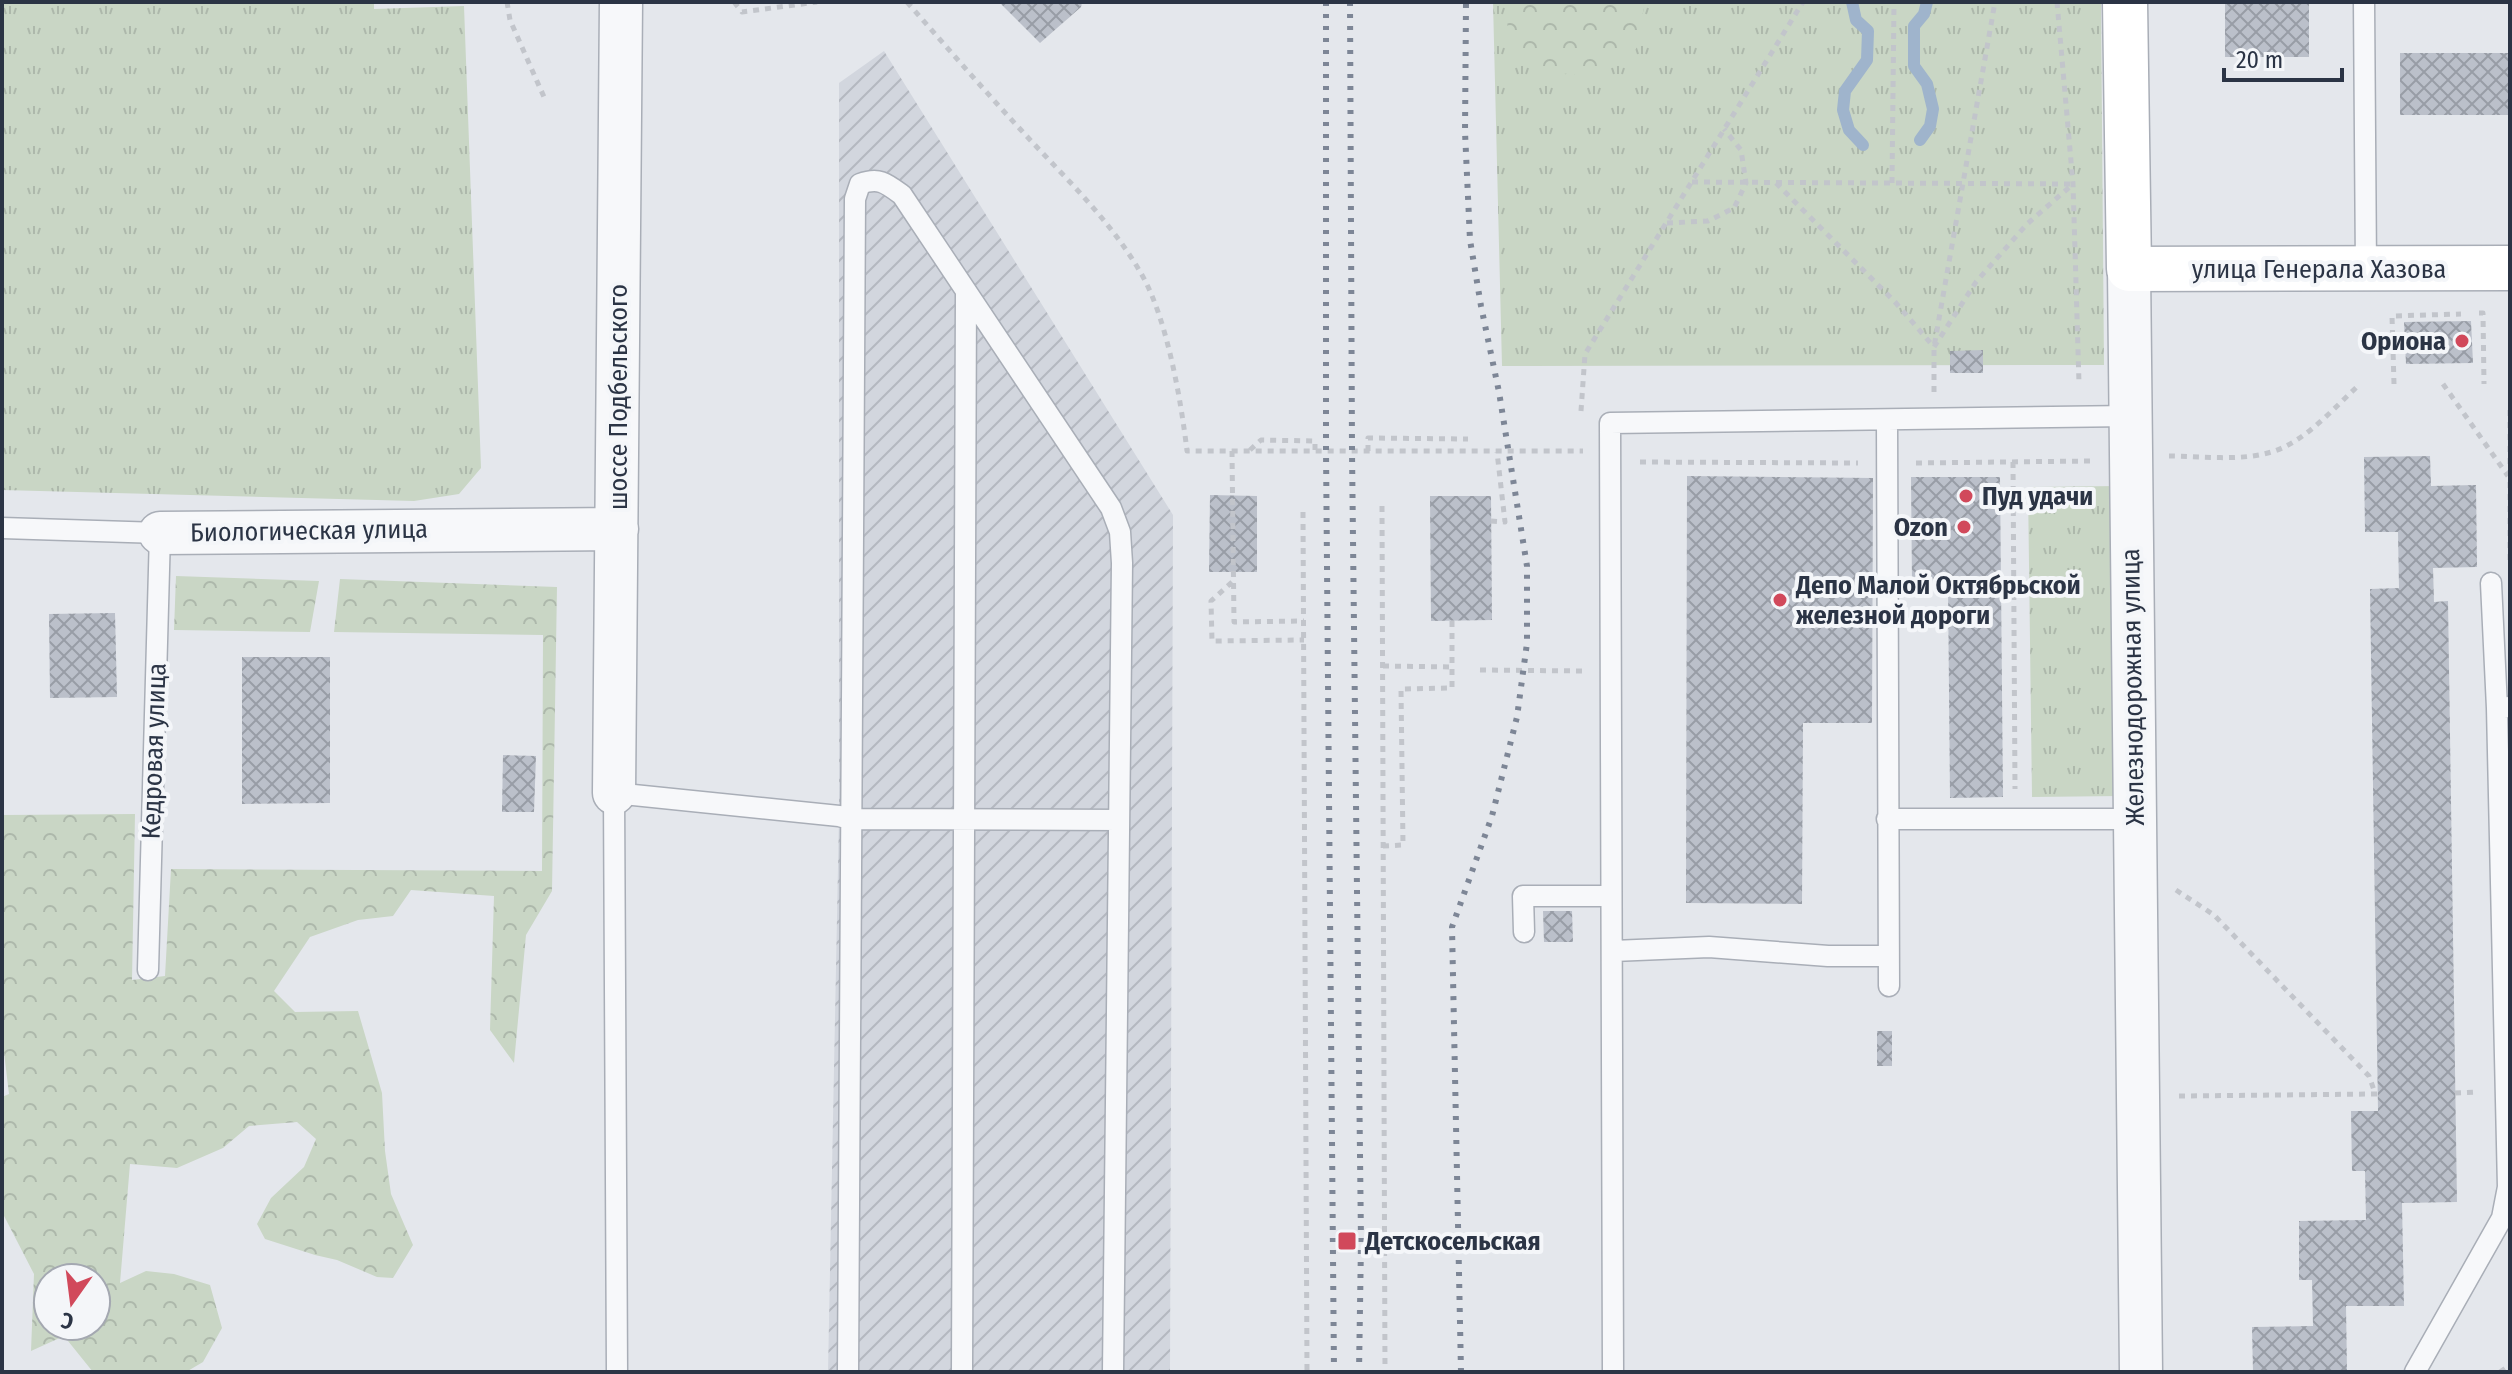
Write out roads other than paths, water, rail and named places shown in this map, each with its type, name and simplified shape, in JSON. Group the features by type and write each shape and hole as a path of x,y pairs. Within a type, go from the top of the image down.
{"street":[{"name":"шоссе Подбельского","path":"614,793 621,2"},
{"name":"Железнодорожная улица","path":"2125,2 2130,416 2148,458 2134,819 2141,1372"},
{"name":"улица Генерала Хазова","path":"2129,269 2510,268"},
{"name":"Биологическая улица","path":"160,533 617,529"}],"lane":[{"path":"2364,2 2366,269"},
{"path":"848,1372 855,199 860,184 873,179 888,184 902,195 1111,508 1120,532 1113,1372"},
{"path":"962,1372 966,291"},
{"path":"1613,1372 1610,423 2130,416"},
{"path":"1887,420 1889,986"},
{"name":"Биологическая улица","path":"2,528 160,533"},
{"name":"Кедровая улица","path":"148,970 160,533"},
{"path":"2415,1372 2502,1218 2508,1187 2503,707 2491,583"},
{"path":"617,1372 614,793 850,819 1119,820"},
{"path":"1887,819 2134,819"},
{"path":"1524,932 1523,896 1611,896"},
{"path":"1613,951 1709,947 1828,956 1888,956"}],"waterway":[{"path":"1852,2 1856,20 1868,31 1867,60 1845,91 1843,110 1849,130 1863,145"},
{"path":"1920,140 1930,126 1933,109 1927,84 1914,66 1914,26 1924,14 1927,2"}],"railway":[{"path":"1326,2 1326,450 1334,1372"},
{"path":"1350,2 1361,1242 1359,1372"},
{"path":"1461,1372 1452,927 1492,816 1517,717 1527,643 1527,566 1470,240 1465,132 1466,2"}],"place":[{"name":"Ориона","path":"2462,341"},
{"name":"Пуд удачи","path":"1966,496"},
{"name":"Ozon","path":"1964,527"},
{"name":"Депо Малой Октябрьской железной дороги","path":"1780,600"},
{"name":"Детскосельская","path":"1347,1241"}]}
